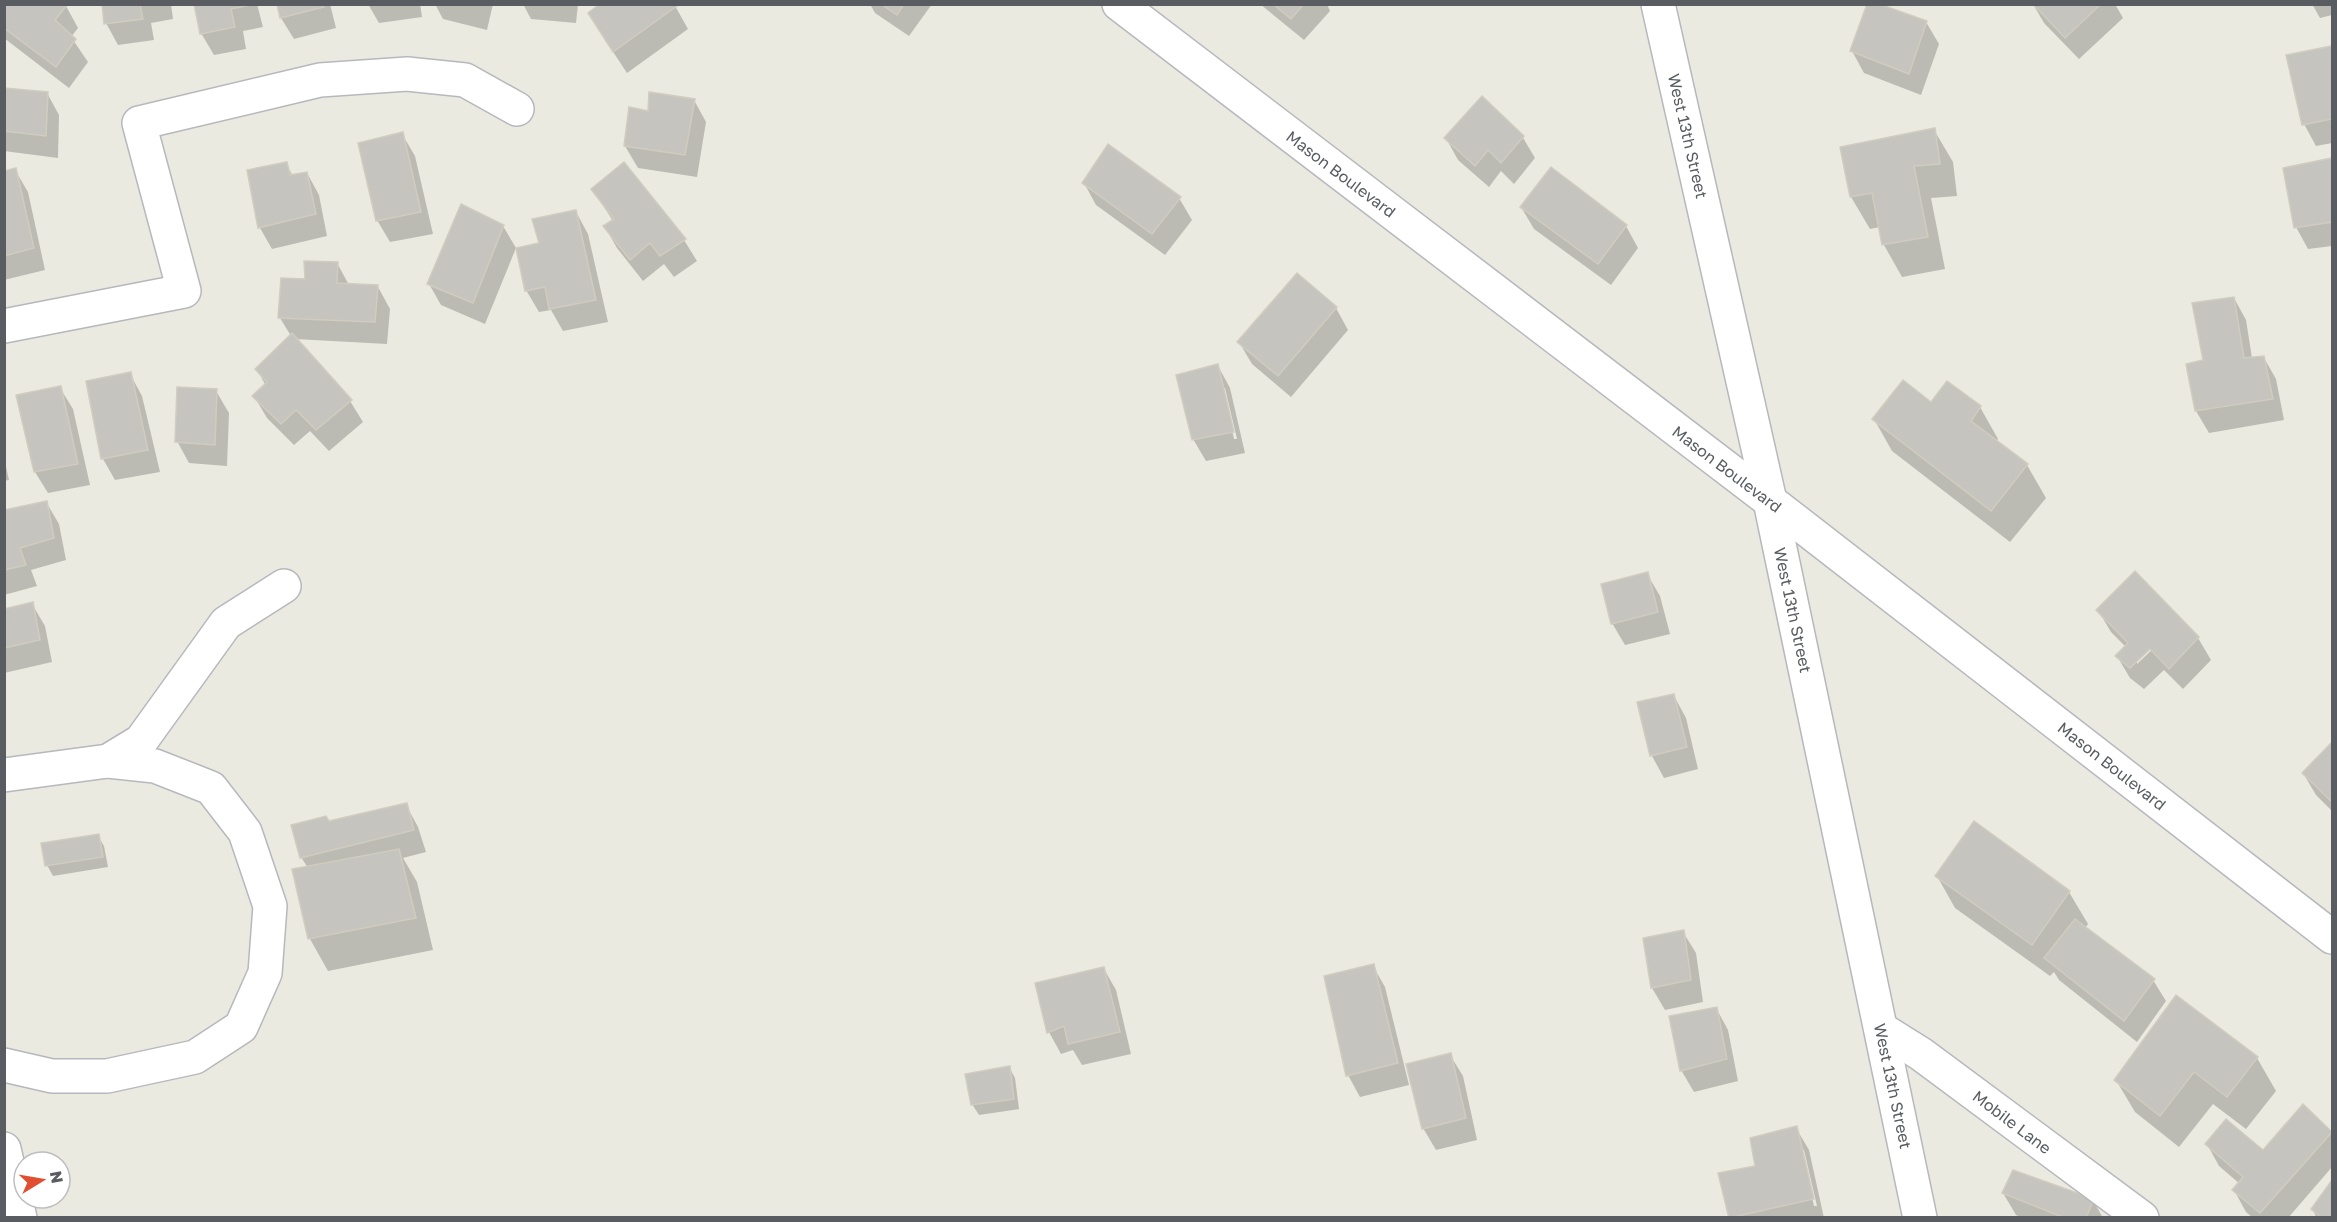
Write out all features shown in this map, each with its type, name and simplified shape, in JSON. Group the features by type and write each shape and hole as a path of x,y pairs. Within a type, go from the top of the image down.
{"street":[{"name":"Mason Boulevard","path":"1119,4 1770,501 2332,937"},
{"name":"West 13th Street","path":"1658,4 1770,501 1920,1218"},
{"path":"4,326 184,291 139,123 320,80 407,74 465,80 517,109"},
{"path":"108,761 141,741 226,623 284,586"},
{"path":"4,775 108,761 155,766 211,788 245,832 270,906 265,973 241,1027 195,1057 107,1076 52,1076 4,1065"},
{"name":"Mobile Lane","path":"1881,1029 1921,1054 2142,1218"},
{"path":"4,1149 20,1218"}],"building":[{"path":"4,4 67,5 55,20 76,39 56,67 4,28"},
{"path":"102,4 140,4 143,19 104,24"},
{"path":"194,4 251,5 231,9 235,27 200,34"},
{"path":"277,4 324,4 324,7 280,18"},
{"path":"600,4 675,4 677,6 613,52 588,13"},
{"path":"881,4 904,4 897,15"},
{"path":"1273,4 1304,4 1291,19"},
{"path":"1867,4 1879,4 1927,21 1909,74 1850,51"},
{"path":"2033,4 2101,4 2065,38"},
{"path":"2332,46 2332,119 2302,125 2286,55"},
{"path":"4,88 48,92 46,136 4,131"},
{"path":"649,92 695,99 685,155 624,146 629,107 648,111"},
{"path":"1482,96 1524,136 1501,163 1488,150 1475,166 1444,138"},
{"path":"1935,128 1940,164 1914,166 1928,237 1882,245 1872,193 1850,197 1840,147"},
{"path":"403,132 421,212 376,221 358,143"},
{"path":"1108,144 1181,197 1152,234 1082,183"},
{"path":"2332,158 2332,222 2294,228 2283,168"},
{"path":"287,162 290,175 307,172 316,214 258,228 247,170"},
{"path":"624,162 686,239 660,256 650,243 630,260 603,226 614,219 591,189"},
{"path":"1551,167 1627,225 1598,264 1520,207"},
{"path":"16,168 34,248 4,256 4,171"},
{"path":"461,204 504,225 473,303 427,284"},
{"path":"576,210 596,300 549,309 545,287 525,291 516,248 539,243 532,219"},
{"path":"304,261 338,262 337,283 378,285 375,322 278,318 281,278 305,279"},
{"path":"1297,273 1337,307 1278,376 1237,342"},
{"path":"2234,297 2244,358 2264,356 2273,399 2195,411 2186,364 2203,360 2192,303"},
{"path":"292,333 352,400 316,430 296,410 281,424 252,396 267,382 255,369"},
{"path":"1218,364 1234,432 1192,440 1176,375"},
{"path":"131,372 148,450 101,459 86,381"},
{"path":"1903,380 1931,402 1947,381 1981,406 1971,421 2028,464 1991,511 1872,419"},
{"path":"61,386 78,464 34,472 16,395"},
{"path":"177,387 217,389 215,445 175,442"},
{"path":"47,501 54,538 20,548 26,565 4,570 4,510"},
{"path":"2135,571 2199,637 2169,669 2150,649 2130,668 2115,656 2128,643 2096,610"},
{"path":"1648,572 1658,612 1611,624 1601,584"},
{"path":"33,602 40,640 4,648 4,609"},
{"path":"1674,694 1687,747 1650,756 1637,702"},
{"path":"2332,742 2332,802 2302,773"},
{"path":"407,803 414,830 300,858 291,825 326,816 329,821"},
{"path":"1974,821 2070,891 2032,945 1935,876"},
{"path":"99,834 103,857 45,866 41,843"},
{"path":"399,849 416,918 308,939 292,869"},
{"path":"2075,919 2155,979 2124,1021 2044,958"},
{"path":"1684,930 1691,980 1651,988 1643,938"},
{"path":"1374,964 1398,1063 1346,1076 1324,976"},
{"path":"1104,967 1120,1032 1068,1044 1064,1026 1047,1033 1035,983"},
{"path":"2176,995 2258,1057 2227,1097 2194,1072 2160,1116 2114,1080"},
{"path":"1717,1007 1727,1059 1680,1071 1669,1016"},
{"path":"1451,1053 1466,1118 1422,1129 1406,1064"},
{"path":"1010,1066 1014,1099 971,1105 965,1074"},
{"path":"2303,1104 2332,1132 2260,1213 2232,1190 2243,1177 2205,1144 2226,1119 2263,1150"},
{"path":"1797,1126 1814,1199 1729,1218 1718,1173 1755,1166 1750,1138"},
{"path":"2013,1170 2094,1199 2086,1218 2065,1218 2002,1193"},
{"path":"2332,1180 2332,1218 2322,1218 2311,1209"}]}
